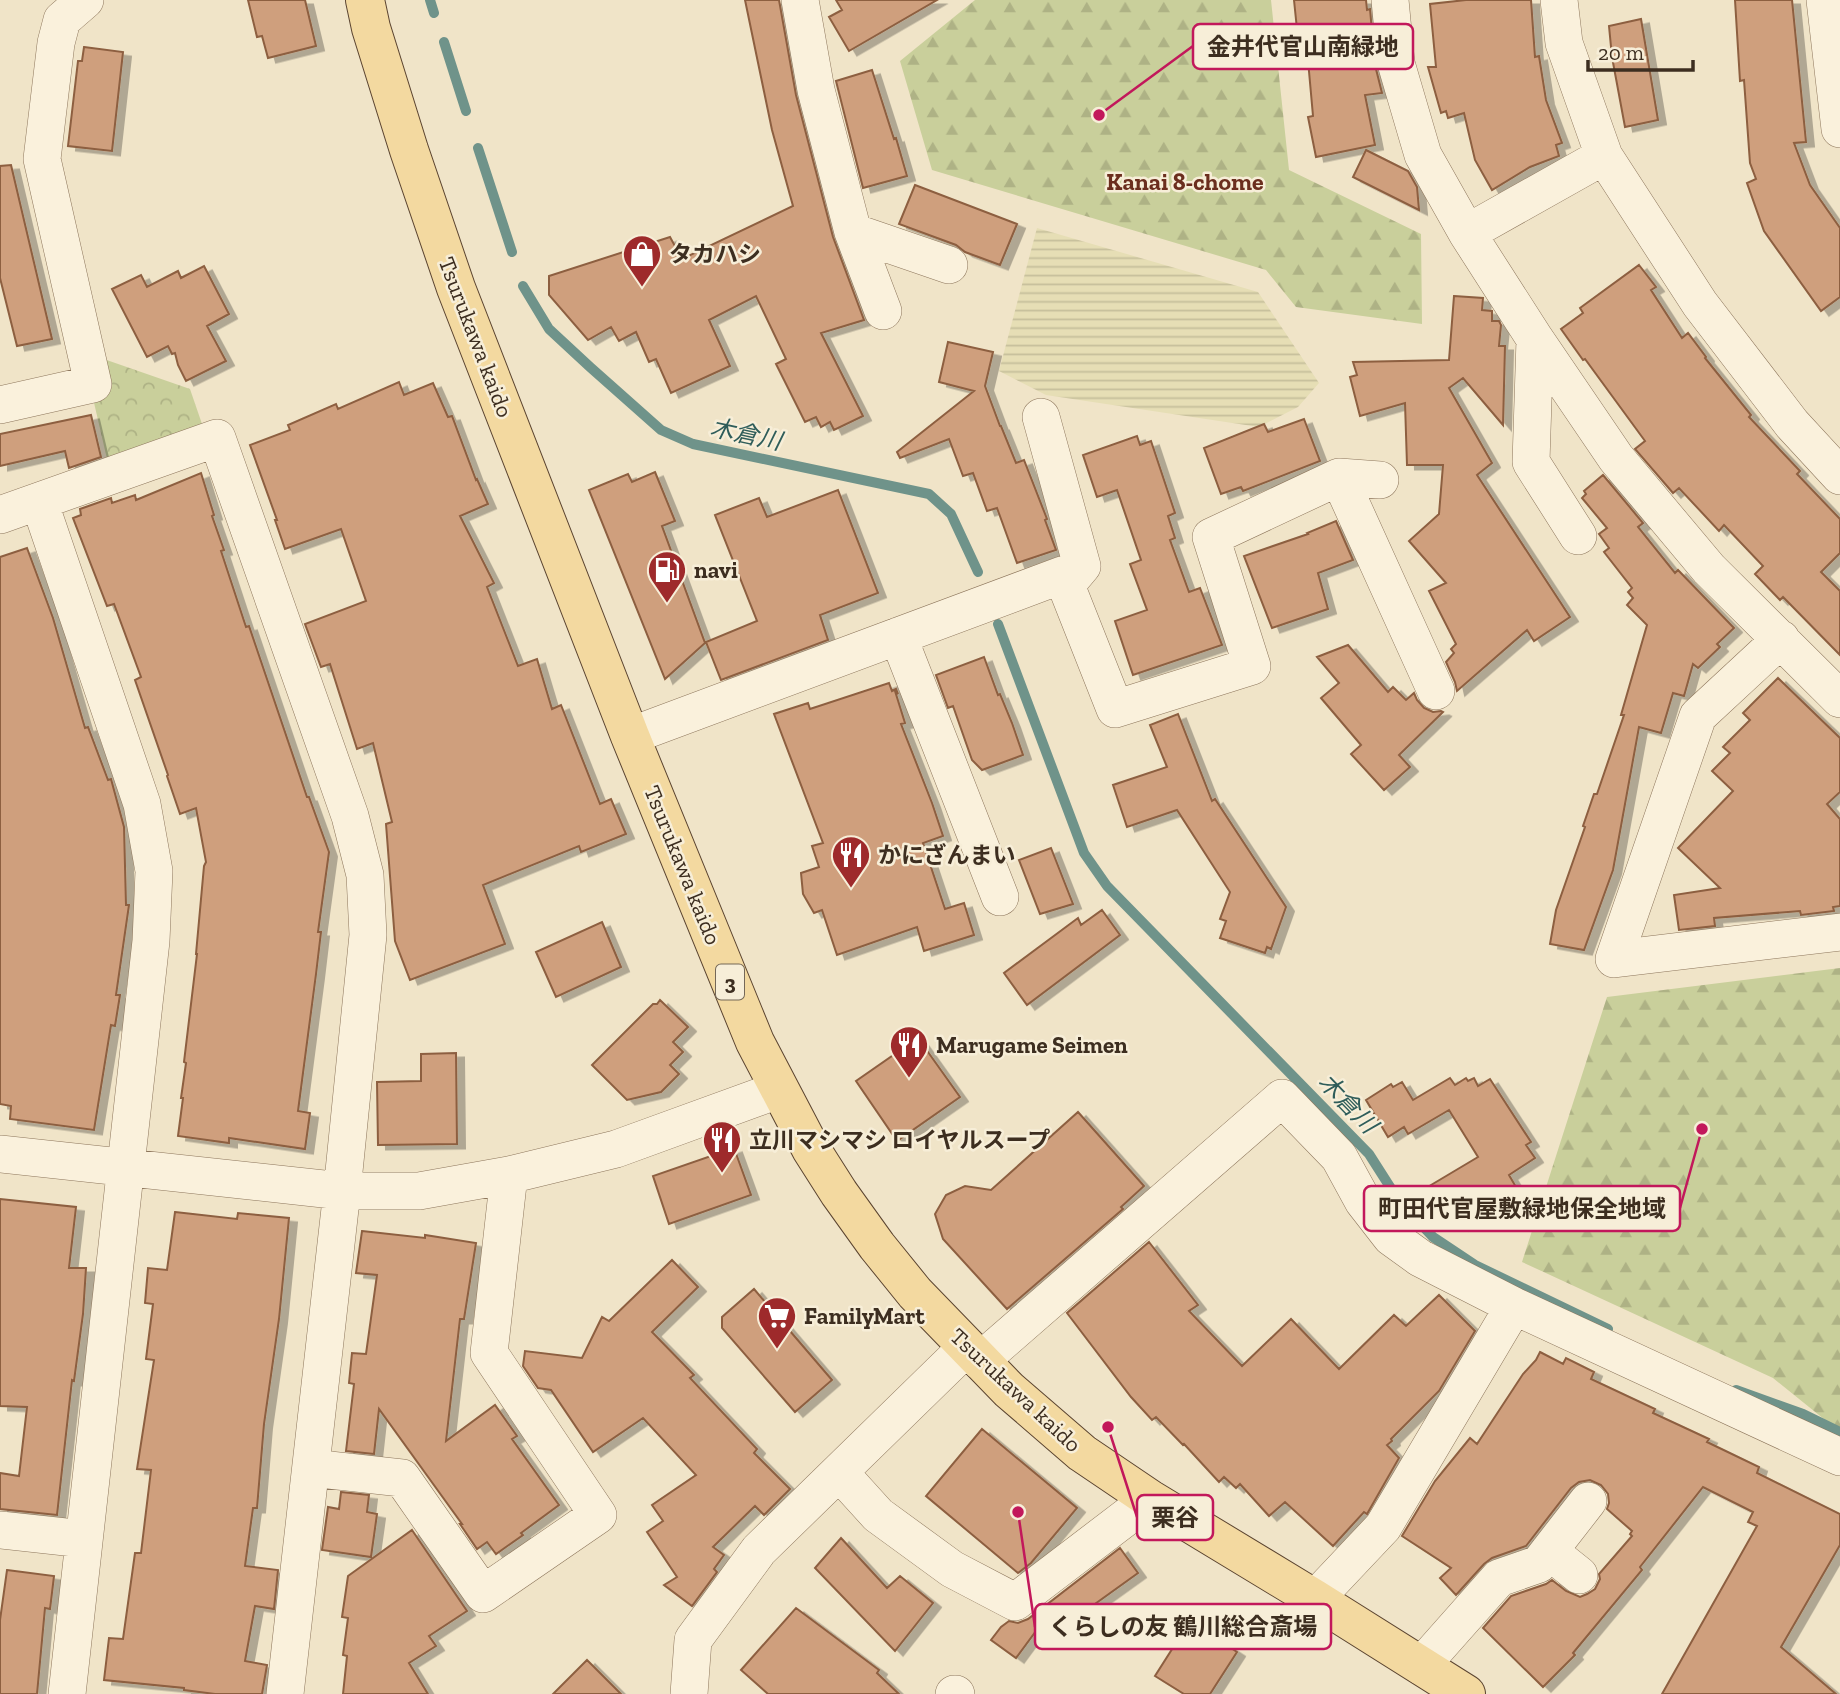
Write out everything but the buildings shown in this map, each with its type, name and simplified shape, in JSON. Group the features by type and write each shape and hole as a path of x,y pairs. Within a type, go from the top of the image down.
{"main road":[{"name":"Tsurukawa kaido","path":"365,0 409,150 456,288 630,736 744,1018 778,1090 839,1193 915,1293 1009,1390 1082,1453 1150,1499 1466,1694"}],"street":[{"path":"23,410 93,384 43,159 56,43 62,20 85,0"},
{"path":"800,0 816,90 853,232 883,311"},
{"path":"1390,0 1396,63 1423,155 1467,233 1535,340 1616,458 1709,569 1840,699"},
{"path":"1559,0 1564,43 1604,156 1700,304 1792,424 1840,476"},
{"path":"1825,0 1840,129"},
{"path":"1467,233 1604,156"},
{"path":"853,232 950,265"},
{"path":"1535,340 1531,462 1578,536"},
{"path":"1041,417 1082,566 1066,585"},
{"path":"0,515 217,438 350,816 365,875 368,935 285,1694"},
{"path":"630,736 1062,575 1115,709 1252,666 1211,537 1339,477 1380,480"},
{"path":"1339,477 1410,667 1436,691"},
{"path":"39,501 142,804 153,871 151,941 67,1694"},
{"path":"898,636 1000,897"},
{"path":"1781,639 1698,716 1614,959 1840,932"},
{"path":"0,1154 342,1191 419,1191 509,1175 616,1149 778,1090"},
{"path":"689,1694 693,1640 759,1550 839,1472 973,1354 1282,1098 1339,1157 1363,1201 1391,1237 1420,1258 1514,1306 1840,1457"},
{"path":"311,1468 402,1478 483,1594 598,1515 489,1353 509,1175"},
{"path":"1315,1599 1383,1527 1514,1306"},
{"path":"839,1472 878,1515 952,1569 1015,1602 1150,1499"},
{"path":"1421,1665 1499,1578 1539,1564 1588,1502"},
{"path":"0,1530 84,1539"},
{"path":"1549,1551 1579,1575"}],"shaded area":[{"path":"1037,228 1258,292 1319,383 1298,407 1259,427 1046,395 999,371"}],"green space":[{"path":"975,0 1271,0 1289,170 1421,234 1422,324 1296,307 1266,270 932,170 900,61"},
{"path":"98,357 190,389 202,424 107,459 92,394"},
{"path":"1840,968 1840,1432 1773,1378 1522,1262 1607,997"}],"waterway":[{"name":"木倉川","path":"430,0 434,13"},
{"name":"木倉川","path":"444,42 466,111"},
{"name":"木倉川","path":"478,148 512,252"},
{"name":"木倉川","path":"523,286 549,329 661,430 693,444 929,494 951,514 978,572"},
{"name":"木倉川","path":"998,624 1084,853 1107,886 1369,1154 1399,1201 1433,1237 1475,1265 1608,1329"},
{"name":"木倉川","path":"1736,1390 1803,1414 1840,1432"}],"place":[{"name":"金井代官山南緑地","path":"1099,115"},
{"name":"タカハシ","path":"642,288"},
{"name":"navi","path":"667,604"},
{"name":"かにざんまい","path":"851,889"},
{"name":"Marugame Seimen","path":"909,1079"},
{"name":"町田代官屋敷緑地保全地域","path":"1702,1129"},
{"name":"立川マシマシ ロイヤルスープ","path":"722,1174"},
{"name":"FamilyMart","path":"777,1350"},
{"name":"栗谷","path":"1108,1427"},
{"name":"くらしの友 鶴川総合斎場","path":"1018,1512"}],"district":[{"name":"Kanai 8-chome","path":"1185,181"}]}
